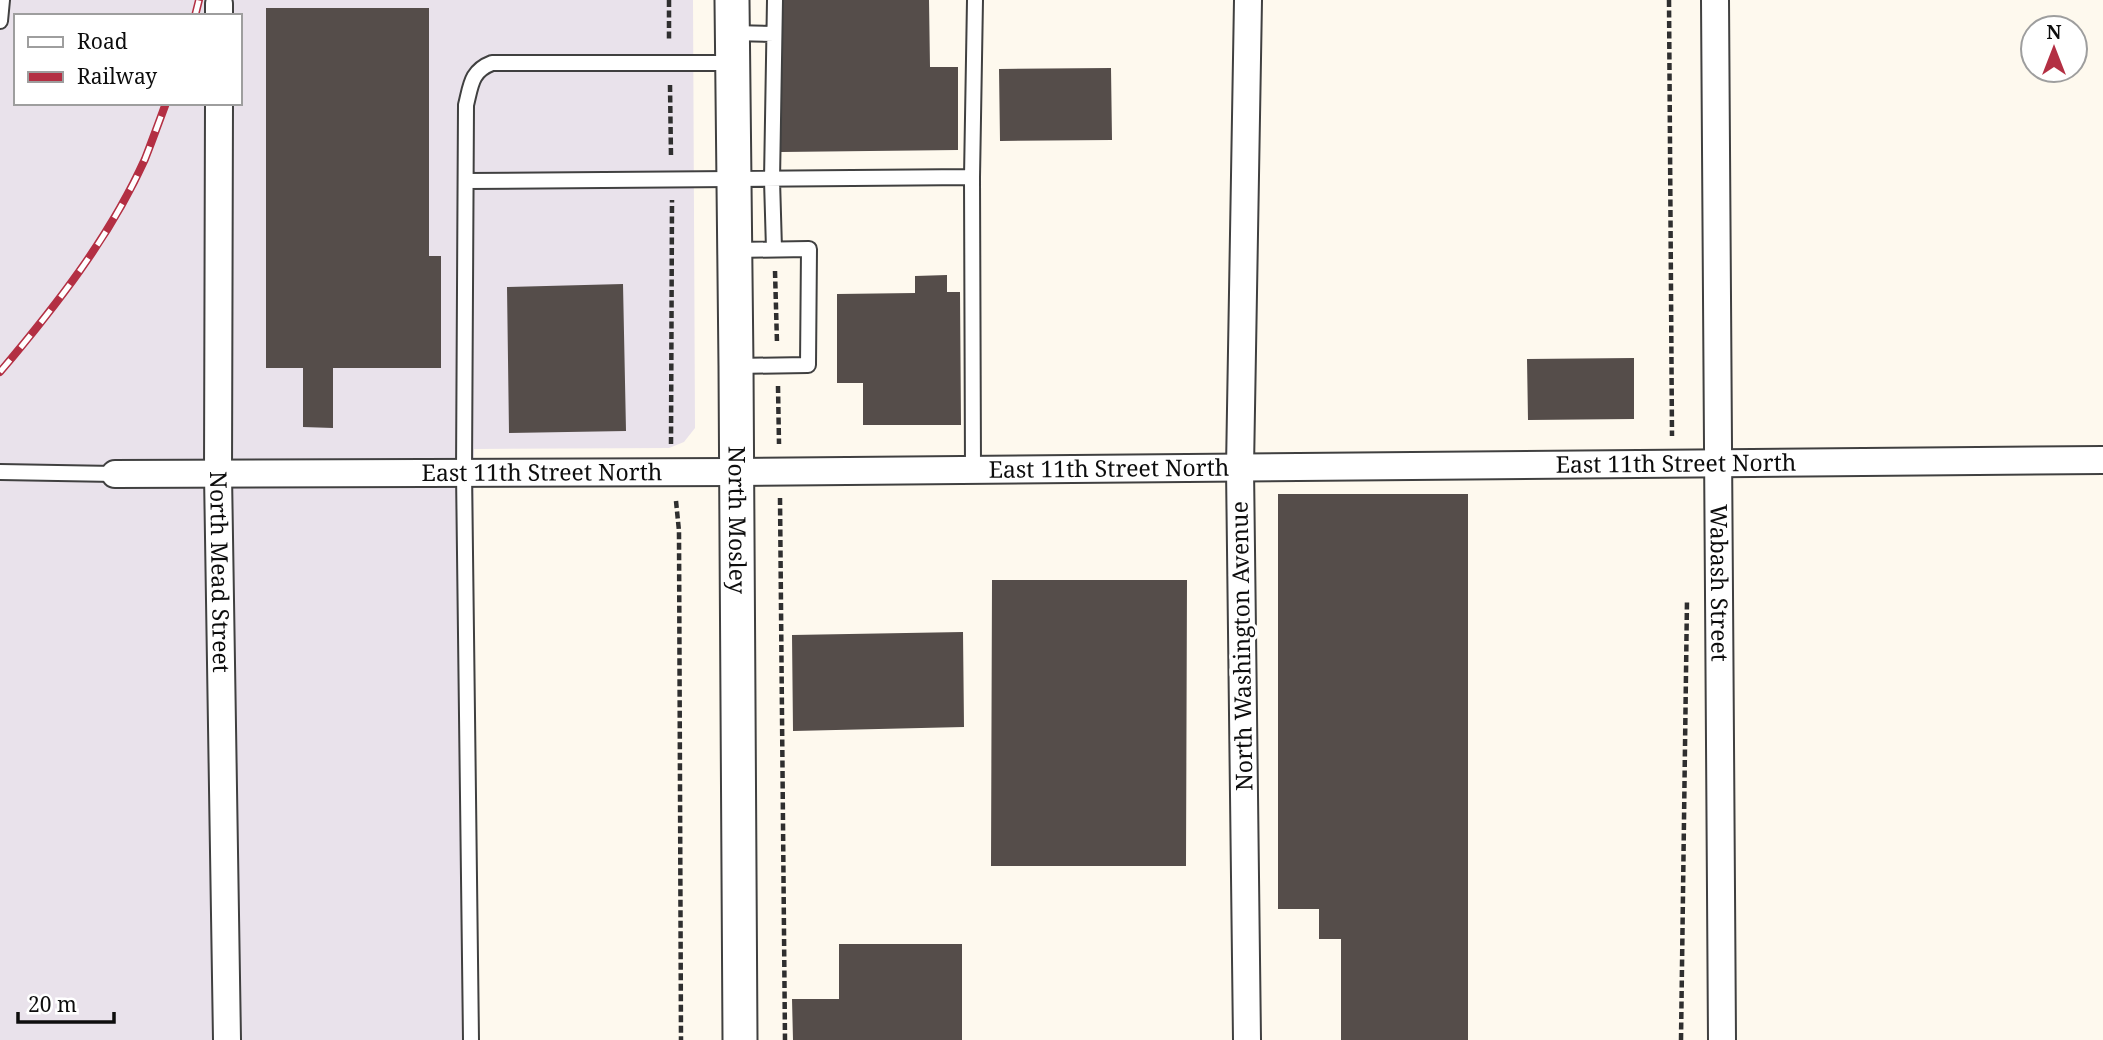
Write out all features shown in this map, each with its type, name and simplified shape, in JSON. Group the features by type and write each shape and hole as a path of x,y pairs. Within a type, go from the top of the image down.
{"street":[{"name":"North Mosley","path":"732,0 740,1040"},
{"name":"North Washington Avenue","path":"1247,1040 1240,468 1248,0"},
{"name":"Wabash Street","path":"1715,0 1722,1040"},
{"name":"North Mead Street","path":"219,105 218,474 227,1040"},
{"name":"East 11th Street North","path":"115,474 736,472 2103,460"}],"lane":[{"path":"0,21 2,0"},
{"path":"774,249 772,180 775,0"},
{"path":"973,470 972,177 975,0"},
{"path":"471,1040 464,472 466,105 472,80 481,68 492,63 670,63 732,48 774,34"},
{"path":"466,181 972,177"},
{"path":"734,250 808,249 808,365 736,366"},
{"path":"0,472 115,474"}],"path":[{"path":"669,0 672,180 671,439 679,544 681,1040"},
{"path":"1669,0 1672,434 1681,464"},
{"path":"774,249 780,471 785,1040"},
{"path":"1681,1040 1687,597"}],"shaded area":[{"path":"0,0 693,0 695,428 684,442 669,448 474,449 471,1040 0,1040"}],"building":[{"path":"779,0 929,0 930,67 958,67 958,150 781,152"},
{"path":"266,8 429,8 429,256 441,256 441,368 333,368 333,428 303,427 303,368 266,368"},
{"path":"1111,68 1112,140 1000,141 999,69"},
{"path":"947,275 947,292 960,292 961,425 863,425 863,383 837,383 837,294 915,293 915,276"},
{"path":"623,284 626,431 509,433 507,287"},
{"path":"1634,358 1634,419 1528,420 1527,359"},
{"path":"1278,494 1468,494 1468,1040 1341,1040 1341,939 1319,939 1319,909 1278,909"},
{"path":"992,580 1187,580 1186,866 991,866"},
{"path":"963,632 964,727 793,731 792,635"},
{"path":"839,944 962,944 962,1040 793,1040 792,999 839,999"}],"railway":[{"path":"196,14 199,0"},
{"path":"0,372 61,297 98,244 131,188 165,105"}]}
